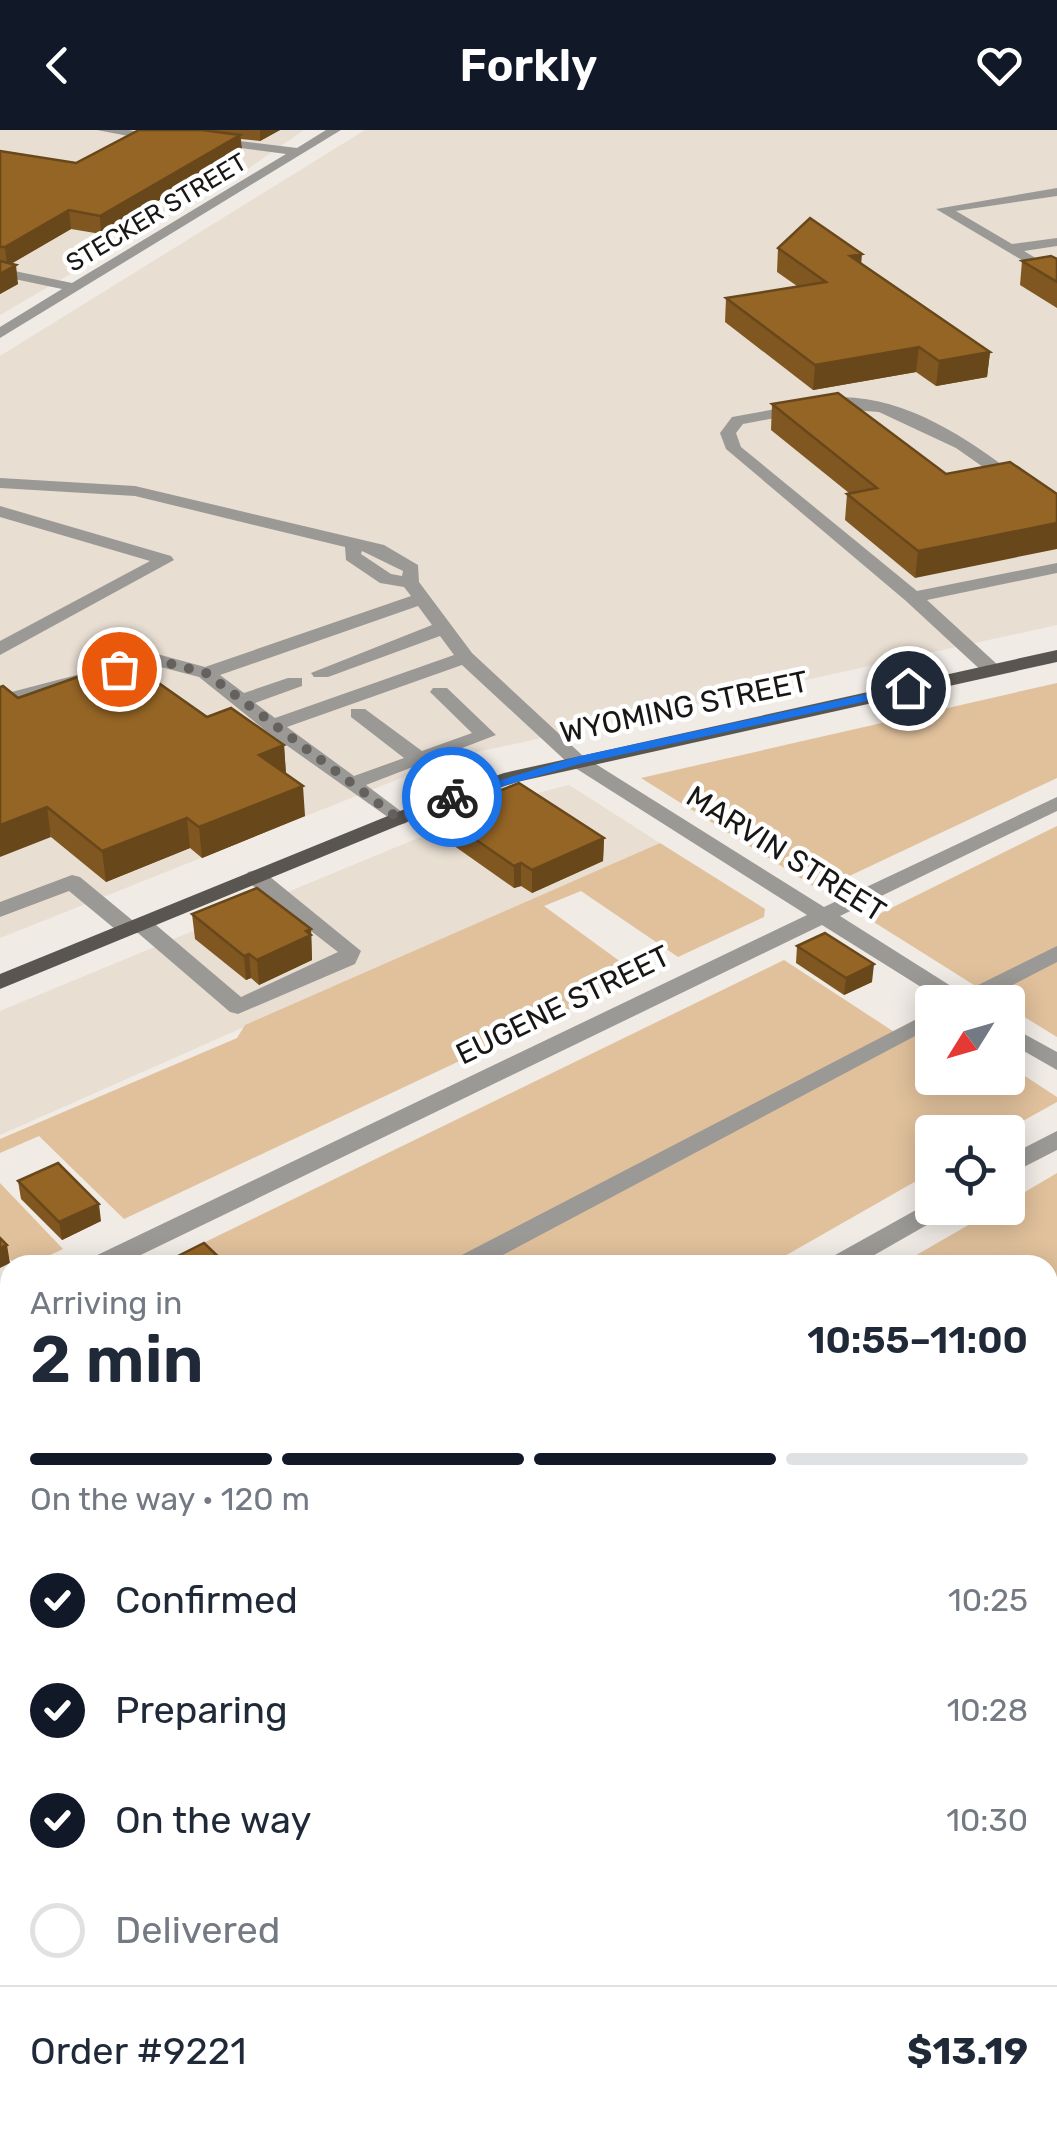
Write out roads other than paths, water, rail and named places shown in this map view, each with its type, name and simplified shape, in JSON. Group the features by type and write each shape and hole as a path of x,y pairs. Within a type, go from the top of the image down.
{"main road":[{"name":"WYOMING STREET","path":"0,982 474,789 576,760 1057,656"}],"street":[{"path":"103,130 183,140"},
{"name":"STECKER STREET","path":"0,334 336,130"},
{"path":"201,140 299,152"},
{"path":"1057,192 943,208 1057,277"},
{"path":"1009,249 1057,242"},
{"path":"0,272 75,288"},
{"path":"992,670 913,597 734,449 728,433 738,420 851,401 932,424 1057,514"},
{"name":"MARVIN STREET","path":"0,483 134,491 356,544 352,556 386,579 410,582 465,656 576,760 935,985"},
{"path":"0,512 164,560 0,649"},
{"path":"913,597 1057,568"},
{"path":"206,673 422,599"},
{"path":"320,673 444,628"},
{"path":"272,726 465,656"},
{"path":"0,701 156,660 206,673 399,819"},
{"path":"241,701 294,682"},
{"path":"350,784 486,734 440,692"},
{"path":"358,713 419,759"},
{"name":"EUGENE STREET","path":"119,1255 1057,803"},
{"path":"0,910 72,882 238,1007 347,958 350,951 256,877"},
{"path":"995,985 1057,953"},
{"path":"482,1255 915,1027"},
{"path":"1025,1043 1057,1063"},
{"path":"1025,1157 1057,1138"},
{"path":"855,1255 915,1221"}]}
